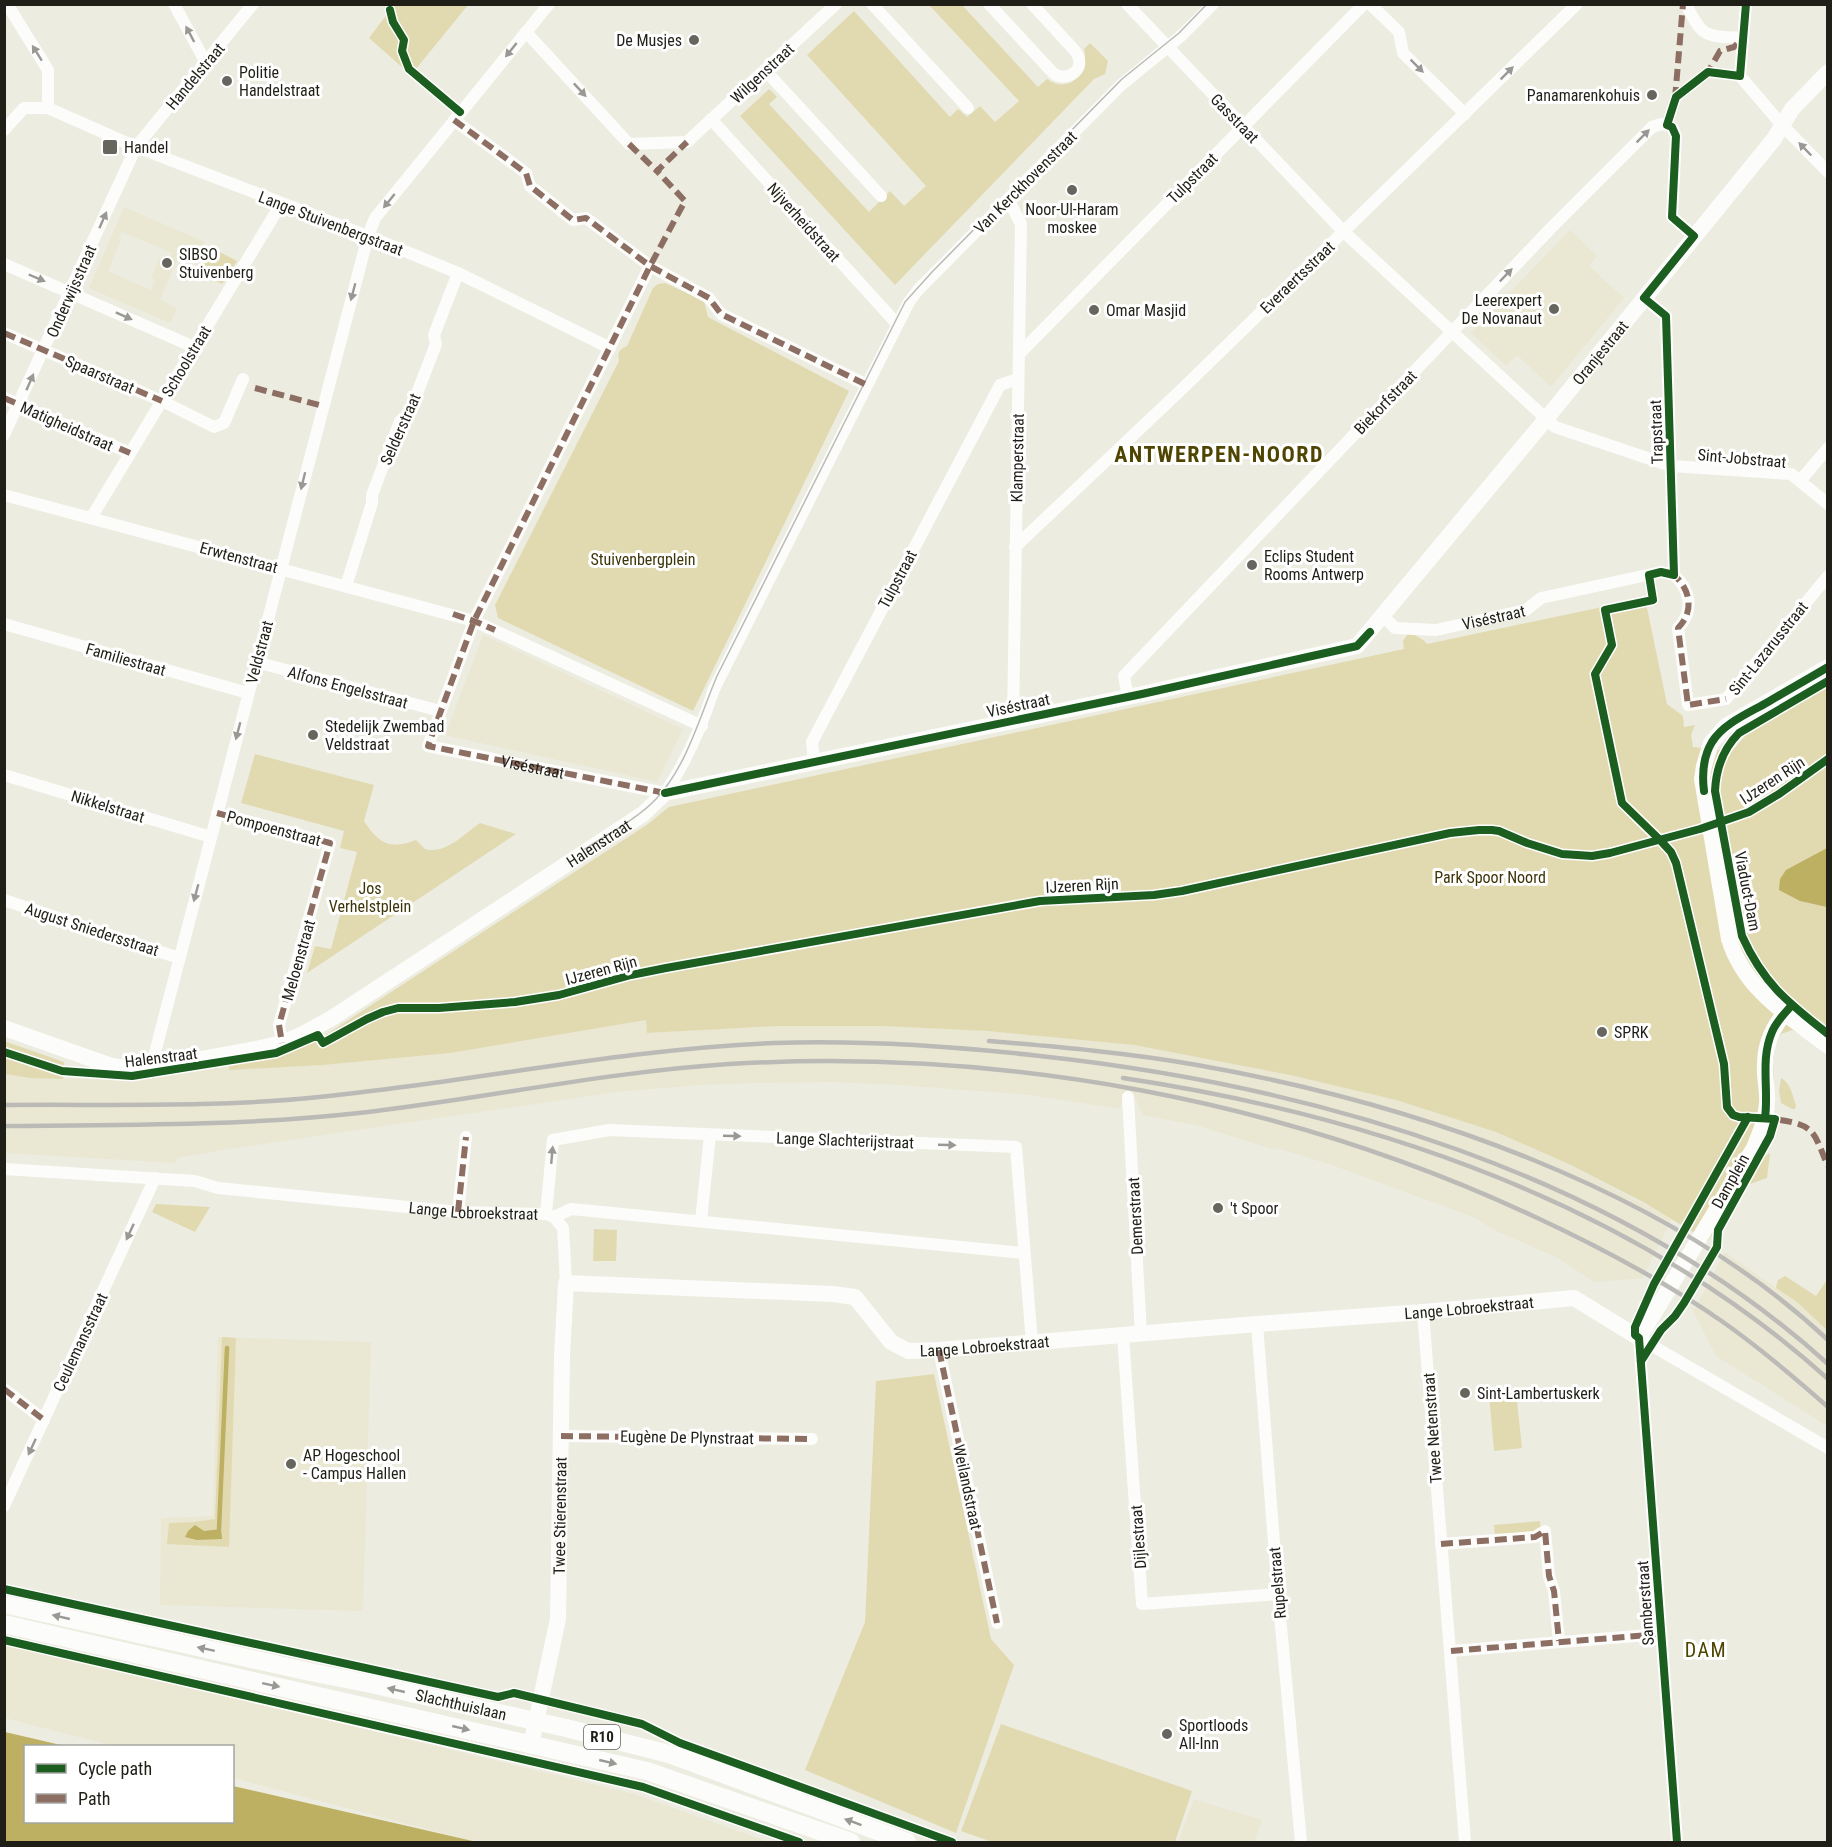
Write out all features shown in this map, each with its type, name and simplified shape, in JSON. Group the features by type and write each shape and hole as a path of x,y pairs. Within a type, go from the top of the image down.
{"main road":[{"name":"Slachthuislaan","path":"4,1604 536,1721 669,1754 908,1842"},
{"name":"Slachthuislaan","path":"4,1624 647,1772 851,1842"}],"street":[{"path":"4,130 24,108 48,108 48,70 7,4"},
{"path":"174,4 206,63"},
{"name":"Handelstraat","path":"136,147 254,4"},
{"name":"Veldstraat","path":"151,1068 368,236 375,218 549,4"},
{"name":"Wilgenstraat","path":"526,32 629,144 687,142 836,4"},
{"path":"872,4 968,108"},
{"path":"989,4 1054,74 1064,78 1069,76 1079,64 1077,53 1032,4"},
{"name":"Gasstraat","path":"1127,4 1344,232"},
{"name":"Van Kerckhovenstraat","path":"867,385 914,295 1121,85 1167,47 1213,4"},
{"name":"Tulpstraat","path":"1020,353 1364,4"},
{"path":"1370,4 1399,33 1403,52 1465,114"},
{"name":"Everaertsstraat","path":"1015,547 1182,389 1576,4"},
{"path":"1686,4 1702,32 1709,35 1743,38"},
{"path":"1746,4 1740,76 1827,172"},
{"path":"765,70 881,196"},
{"name":"Oranjestraat","path":"1370,632 1774,139 1792,109 1827,72"},
{"name":"Lange Stuivenbergstraat","path":"48,108 136,147 458,273 610,348"},
{"name":"Nijverheidstraat","path":"711,119 897,324"},
{"path":"454,120 526,173 530,186 573,220 586,218 650,266 710,298 721,314 867,385 714,689 702,726 678,774 665,793"},
{"name":"Biekorfstraat","path":"1128,696 1124,676 1551,228 1652,127 1667,125 1672,127 1676,136 1672,217 1694,236"},
{"name":"Onderwijsstraat","path":"4,435 20,405 136,147"},
{"name":"Klamperstraat","path":"1008,199 1020,224 1020,353 1013,720"},
{"name":"Schoolstraat","path":"91,518 281,204"},
{"name":"Sint-Jobstraat","path":"1344,232 1555,427 1671,466 1791,474 1827,504"},
{"path":"4,264 194,347"},
{"path":"440,711 474,621 650,266"},
{"name":"Selderstraat","path":"346,586 372,503 372,495 400,421 408,417 436,344 434,335 458,273"},
{"name":"Trapstraat","path":"1644,298 1666,316 1674,574 1683,583 1689,602 1684,622 1678,628 1688,705 1698,703"},
{"name":"Spaarstraat","path":"4,333 162,401 214,427 224,423 243,379"},
{"name":"Tulpstraat","path":"814,761 812,742 1000,385 1018,379"},
{"name":"Matigheidstraat","path":"4,398 130,453"},
{"path":"1800,481 1827,448"},
{"name":"Erwtenstraat","path":"4,495 474,621"},
{"name":"Viséstraat","path":"1383,616 1395,628 1436,630 1526,610 1541,598 1662,572 1674,574"},
{"name":"Sint-Lazarusstraat","path":"1698,703 1726,699 1827,576"},
{"path":"474,621 702,726"},
{"name":"Familiestraat","path":"4,624 248,693"},
{"name":"Viséstraat","path":"440,711 428,746 665,793 1358,646 1370,632"},
{"name":"Alfons Engelsstraat","path":"256,662 440,711"},
{"name":"Viaduct-Dam","path":"1827,667 1735,720 1718,735 1712,743 1702,779 1733,952 1745,975 1769,1001 1827,1046"},
{"name":"Nikkelstraat","path":"4,775 211,837"},
{"name":"Halenstraat","path":"4,1028 109,1065 129,1069 151,1068 282,1043 323,1024 435,952 643,814 665,793"},
{"name":"Pompoenstraat","path":"217,813 330,843"},
{"name":"Meloenstraat","path":"282,1043 279,1025 330,843"},
{"name":"August Sniedersstraat","path":"4,900 179,958"},
{"name":"Damplein","path":"1639,1338 1754,1148 1766,1111 1766,1052 1772,1031 1785,1013"},
{"name":"Demerstraat","path":"1128,1097 1141,1334"},
{"name":"Lange Slachterijstraat","path":"550,1215 553,1140 609,1130 1016,1148 1032,1343"},
{"path":"701,1221 710,1135"},
{"path":"458,1212 466,1137"},
{"name":"Lange Lobroekstraat","path":"4,1169 195,1181 226,1189 458,1212 550,1215 563,1227 566,1283 833,1294 855,1297 891,1342 908,1351 1123,1336 1574,1298 1827,1448"},
{"name":"Ceulemansstraat","path":"4,1506 155,1178"},
{"path":"550,1215 571,1209 1024,1253"},
{"name":"Twee Stierenstraat","path":"531,1745 558,1619 566,1283"},
{"name":"Twee Netenstraat","path":"1423,1312 1465,1842"},
{"name":"Rupelstraat","path":"1257,1324 1278,1594 1302,1842"},
{"name":"Dijlestraat","path":"1123,1336 1142,1604 1278,1594"},
{"name":"Samberstraat","path":"1639,1338 1677,1842"},
{"name":"Weilandstraat","path":"939,1350 997,1623"},
{"path":"4,1389 44,1420"},
{"name":"Eugène De Plynstraat","path":"561,1436 812,1439"},
{"path":"1441,1544 1534,1537 1545,1531 1559,1641 1451,1651"},
{"name":"Samberstraat","path":"1559,1641 1661,1634"}],"shaded area":[{"name":"SIBSO Stuivenberg","path":"124,207 205,242 198,258 181,250 160,300 177,308 170,323 89,288","holes":["122,232 172,253 170,257 164,255 163,260 159,259 151,278 155,280 151,290 108,271"]},
{"name":"Leerexpert De Novanaut","path":"1570,230 1597,256 1589,266 1624,298 1551,387 1517,355 1506,366 1471,333"},
{"path":"483,635 683,729 657,782 445,735"},
{"path":"1827,848 1827,907 1800,901 1779,890 1780,879 1786,870"},
{"path":"646,1020 647,1033 779,1026 882,1026 987,1031 1134,1045 1290,1075 1396,1100 1496,1132 1571,1165 1672,1219 1644,1278 1594,1282 1558,1258 1496,1231 1473,1217 1329,1164 1196,1125 1142,1115 1135,1097 1124,1095 1120,1109 1030,1095 833,1082 700,1085 616,1092 229,1149 177,1158 176,1163 5,1153 4,1074 52,1079 136,1078 277,1056 282,1067 323,1065 450,1053"},
{"path":"1725,1252 1776,1288 1778,1280 1785,1276 1827,1306 1827,1426 1716,1356 1691,1307 1695,1309"},
{"name":"AP Hogeschool - Campus Hallen","path":"218,1337 371,1342 363,1611 160,1605 161,1518 213,1516"},
{"path":"195,1525 204,1531 221,1529 222,1539 197,1540 185,1537"},
{"path":"4,1644 634,1794 769,1842 476,1842 234,1778 234,1745 110,1745 5,1718"},
{"path":"5,1732 61,1745 24,1745 24,1823 234,1823 234,1786 477,1842 5,1842"},
{"path":"1194,1799 1262,1820 1254,1842 1178,1842"}],"green space":[{"path":"394,5 468,5 411,75 369,38"},
{"path":"929,5 962,5 1038,87 1047,79 1063,84 1076,79 1084,66 1084,49 1090,43 1108,61 1105,74 1094,79 895,285 740,116 769,89 777,97 769,104 869,212 890,191 904,206 926,186 807,55 854,11 950,117 958,109 967,117 980,106 995,122 1019,101"},
{"path":"212,248 237,261 222,284 200,273"},
{"name":"Stuivenbergplein","path":"665,283 704,301 708,317 849,391 693,711 498,618 495,605 619,361 620,351 627,346 653,288"},
{"name":"Park Spoor Noord","path":"1645,598 1667,704 1683,716 1684,727 1695,725 1691,735 1693,747 1732,751 1745,736 1827,687 1827,1026 1817,1018 1803,1035 1792,1030 1781,1034 1775,1045 1774,1100 1763,1143 1708,1241 1643,1202 1571,1165 1496,1132 1396,1100 1290,1075 1134,1045 987,1031 882,1026 779,1026 647,1033 646,1020 450,1053 323,1065 229,1070 229,1064 277,1056 309,1044 330,1032 648,824 669,807 1404,649 1403,641 1408,634 1419,637 1427,644"},
{"name":"Jos Verhelstplein","path":"255,754 374,785 364,821 380,840 386,843 399,844 416,840 425,849 440,849 480,823 516,834 307,973 315,946 331,949 357,852 340,848 344,831 241,803"},
{"path":"4,1041 64,1062 63,1079 30,1078 5,1074"},
{"path":"1781,1078 1791,1090 1795,1109 1781,1103 1779,1091"},
{"path":"1769,1153 1767,1178 1750,1184 1749,1181 1760,1162"},
{"path":"156,1204 210,1207 195,1232 152,1212"},
{"path":"594,1229 617,1230 616,1261 593,1261"},
{"path":"1785,1276 1816,1296 1827,1280 1827,1330 1797,1302 1776,1288 1778,1280"},
{"path":"222,1337 236,1338 229,1547 167,1544 169,1523 215,1519"},
{"path":"934,1374 991,1639 1014,1665 956,1833 805,1770 865,1622 876,1381"},
{"path":"1516,1392 1522,1448 1494,1451 1489,1394"},
{"path":"1540,1521 1541,1531 1495,1536 1494,1525"},
{"path":"1001,1724 1192,1791 1175,1842 992,1842 961,1831"}],"waterway":[{"path":"219,1529 227,1348"}],"tram line":[{"path":"585,849 631,820 648,806 667,786 676,771 692,740 717,676 905,302 1122,79 1179,33 1207,4"}],"railway":[{"path":"989,1041 1068,1048 1197,1065 1279,1081 1364,1103 1449,1129 1533,1160 1614,1196 1691,1238 1763,1286 1828,1340"},
{"path":"4,1105 241,1103 319,1097 660,1052 774,1043 841,1042 974,1049 1144,1070 1250,1090 1355,1117 1459,1150 1559,1191 1655,1240 1745,1297 1828,1364"},
{"path":"4,1126 182,1124 315,1117 405,1107 636,1073 729,1064 832,1061 935,1065 1038,1074 1139,1090 1240,1112 1339,1140 1436,1175 1531,1215 1605,1251 1700,1307 1777,1363 1828,1407"},
{"path":"1123,1078 1218,1095 1313,1117 1406,1144 1498,1177 1587,1217 1672,1264 1753,1318 1828,1379"}],"marked path":[{"path":"1675,99 1683,4"},
{"path":"1704,75 1720,51 1734,47 1743,38"},
{"path":"454,120 526,173 530,186 573,220 586,218 650,266 709,298 721,314 867,385"},
{"path":"665,793 428,746 474,621 650,266 685,201 657,171 687,142"},
{"path":"629,144 657,171"},
{"path":"4,333 162,401"},
{"path":"255,388 323,406"},
{"path":"4,398 130,453"},
{"path":"1674,571 1674,575 1687,593 1688,600 1687,615 1678,628 1688,705 1726,699"},
{"path":"453,614 495,630"},
{"path":"217,813 330,843 279,1025 282,1043"},
{"path":"1780,1120 1801,1125 1813,1133 1828,1166"},
{"path":"458,1212 466,1137"},
{"path":"939,1350 997,1623"},
{"path":"4,1389 44,1420"},
{"path":"561,1436 812,1439"},
{"path":"1441,1544 1535,1537 1545,1531 1559,1641"},
{"path":"1451,1651 1661,1634"}],"cycle path":[{"path":"1641,1361 1661,1330 1684,1303 1717,1247 1718,1230 1770,1136 1775,1119 1739,1117 1733,1115 1727,1107 1724,1064 1676,863 1671,852 1622,803 1595,674 1612,645 1605,610 1653,600 1649,575 1661,572 1674,575 1666,316 1644,298 1694,236 1672,217 1676,136 1672,127 1667,125 1676,97 1708,72 1740,76 1746,4"},
{"path":"390,10 393,22 404,40 402,51 409,69 460,112"},
{"path":"665,793 1142,694 1357,646 1370,632"},
{"path":"1704,791 1705,760 1717,735 1737,719 1828,667"},
{"path":"1828,681 1739,733 1721,760 1715,791 1742,936 1759,967 1778,991 1828,1034"},
{"name":"IJzeren Rijn","path":"4,1052 62,1071 132,1076 276,1053 318,1035 323,1043 367,1019 398,1008 439,1008 515,1002 559,995 666,968 1040,901 1154,895 1182,891 1450,833 1479,830 1499,831 1562,854 1592,856 1700,829 1749,812 1828,759"},
{"path":"1765,1118 1768,1043 1780,1018 1792,1005"},
{"path":"1677,1842 1639,1338 1635,1335 1635,1327 1654,1284 1748,1117"},
{"path":"4,1589 498,1697 514,1693 642,1724 680,1743 952,1842"},
{"path":"4,1640 643,1787 799,1842"}],"place":[{"name":"De Musjes","path":"694,40"},
{"name":"Politie Handelstraat","path":"227,81"},
{"name":"Panamarenkohuis","path":"1652,95"},
{"name":"Handel","path":"110,147"},
{"name":"Noor-Ul-Haram moskee","path":"1072,190"},
{"name":"SIBSO Stuivenberg","path":"167,263"},
{"name":"Leerexpert De Novanaut","path":"1554,309"},
{"name":"Omar Masjid","path":"1094,310"},
{"name":"Eclips Student Rooms Antwerp","path":"1252,565"},
{"name":"Stedelijk Zwembad Veldstraat","path":"313,735"},
{"name":"SPRK","path":"1602,1032"},
{"name":"'t Spoor","path":"1218,1208"},
{"name":"Sint-Lambertuskerk","path":"1465,1393"},
{"name":"AP Hogeschool - Campus Hallen","path":"291,1464"},
{"name":"Sportloods All-Inn","path":"1167,1734"}],"district":[{"name":"ANTWERPEN-NOORD","path":"1219,454"},
{"name":"DAM","path":"1706,1650"}]}
